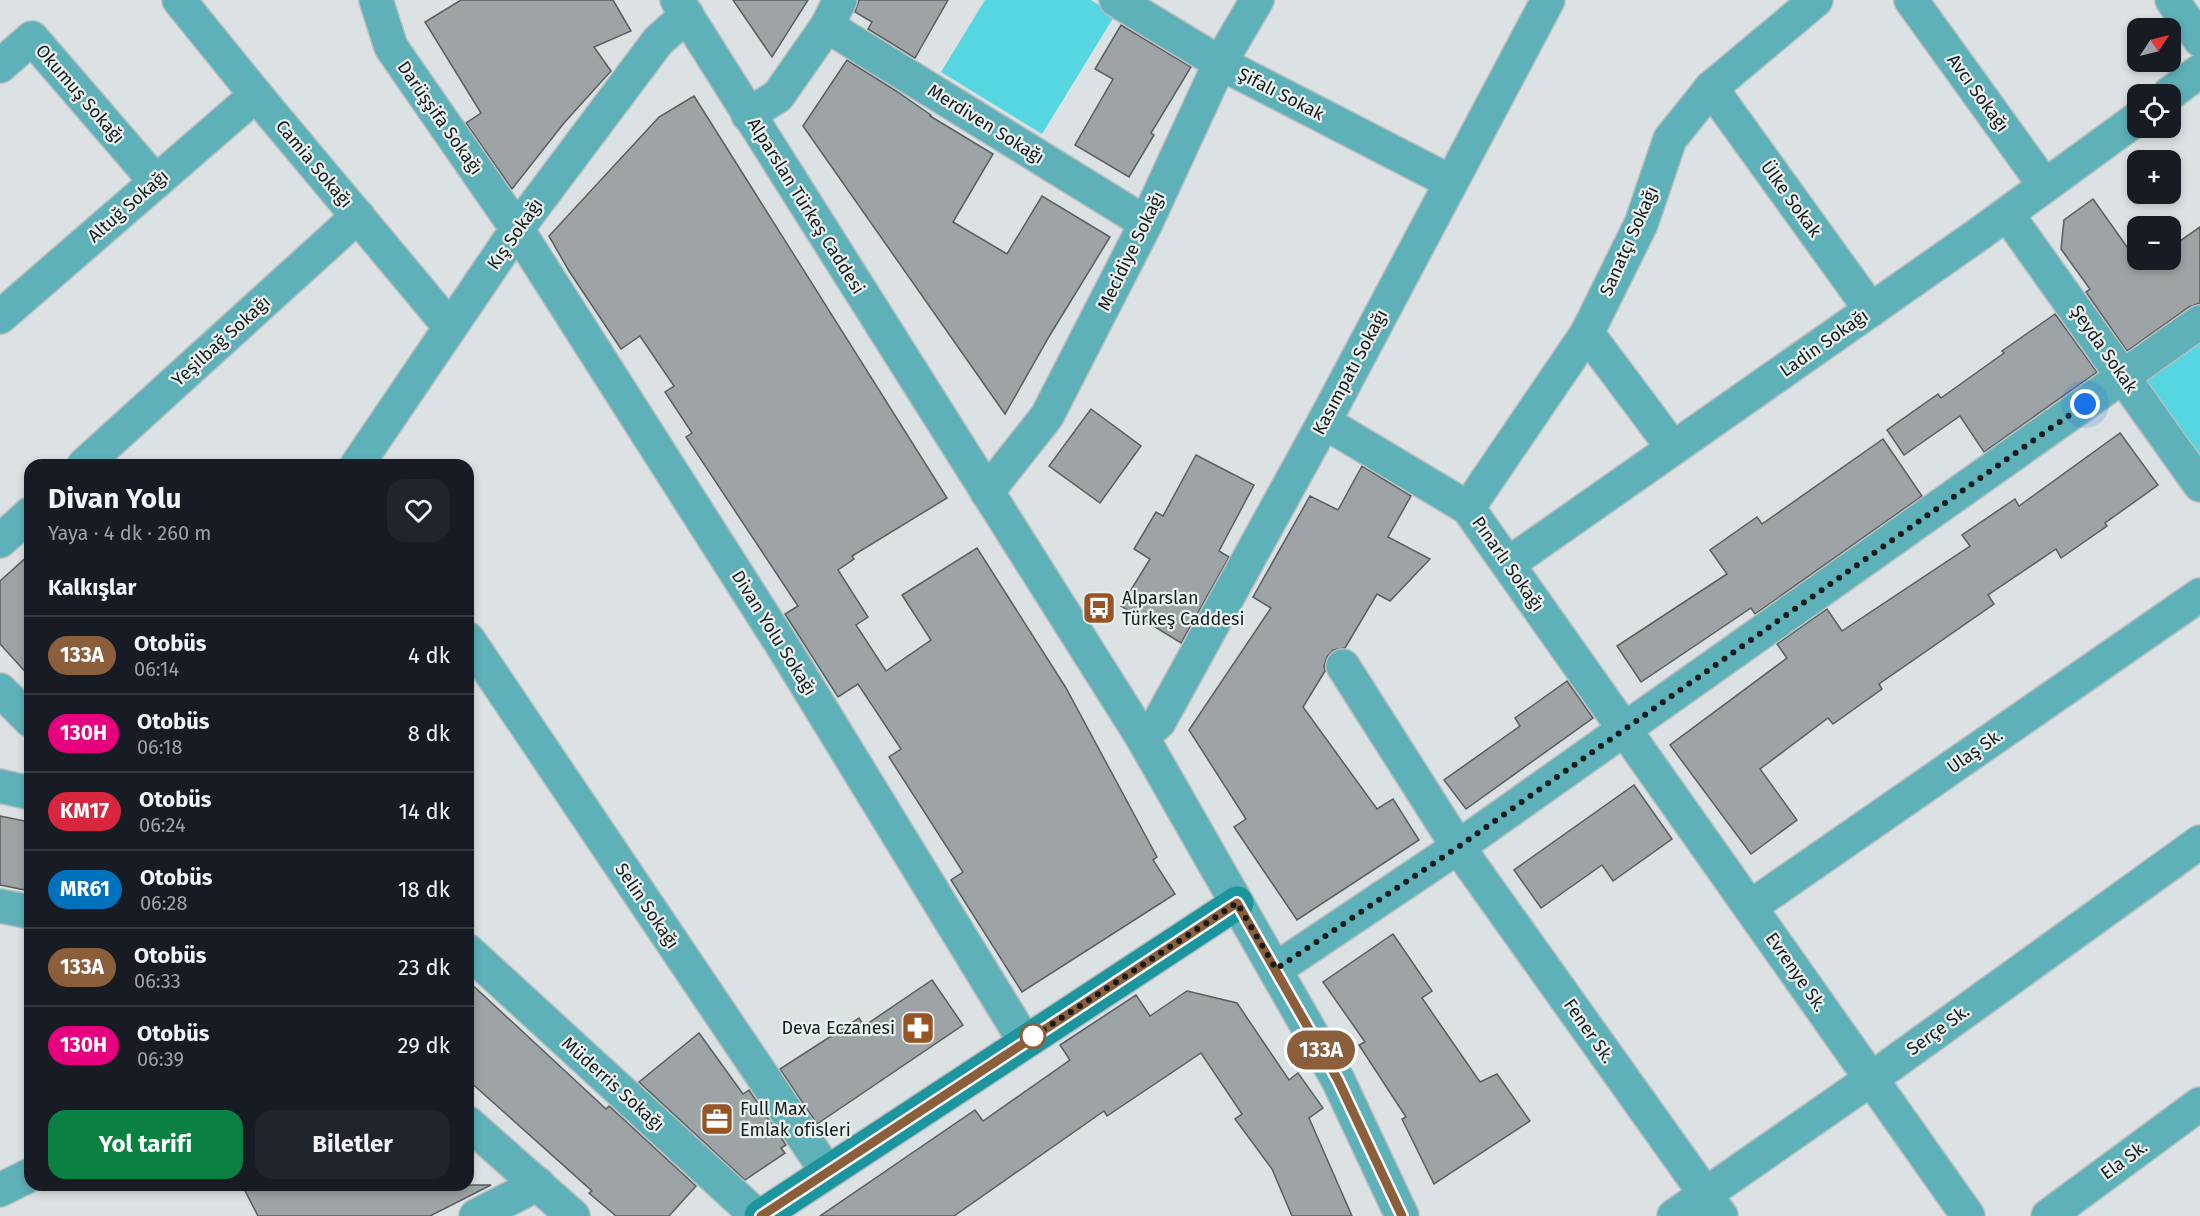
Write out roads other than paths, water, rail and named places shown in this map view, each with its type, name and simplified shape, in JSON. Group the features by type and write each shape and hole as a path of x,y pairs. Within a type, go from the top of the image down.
{"main road":[{"path":"759,1216 1237,903"}],"street":[{"name":"Camia Sokağı","path":"179,0 450,327"},
{"name":"Darüşşifa Sokağı","path":"376,0 391,47 517,229"},
{"name":"Şifalı Sokak","path":"1116,0 1220,63 1450,182"},
{"name":"Mecidiye Sokağı","path":"987,492 1047,416 1146,223 1220,63 1257,0"},
{"name":"Kasımpatı Sokağı","path":"1142,736 1160,722 1324,422 1548,0"},
{"name":"Sanatçı Sokağı","path":"1468,507 1587,333 1641,224 1670,139 1710,88 1816,0"},
{"name":"Avcı Sokağı","path":"1911,0 2045,186"},
{"path":"2172,0 2200,40"},
{"name":"Kış Sokağı","path":"361,459 517,229 682,8"},
{"name":"Alparslan Türkeş Caddesi","path":"682,8 1142,736 1338,1080 1398,1215"},
{"path":"748,114 778,96 833,13"},
{"name":"Merdiven Sokağı","path":"833,13 1146,223"},
{"name":"Okumuş Sokağı","path":"0,66 32,38 156,182"},
{"path":"2181,85 2200,71"},
{"name":"Ülke Sokak","path":"1710,88 1871,310"},
{"name":"Altuğ Sokağı","path":"0,317 256,95"},
{"name":"Ladin Sokağı","path":"1508,564 2007,214 2127,126"},
{"name":"Şeyda Sokak","path":"2007,214 2200,484"},
{"name":"Yeşilbağ Sokağı","path":"91,459 358,216"},
{"name":"Divan Yolu Sokağı","path":"517,229 782,645 1025,1042"},
{"path":"1276,969 1458,847 2200,322"},
{"path":"1587,333 1673,448"},
{"name":"Pınarlı Sokağı","path":"1324,422 1468,507 1624,729"},
{"path":"0,542 24,520"},
{"name":"Ulaş Sk.","path":"1750,908 2200,595"},
{"name":"Selin Sokağı","path":"474,648 827,1172"},
{"name":"Fener Sk.","path":"1343,666 1458,847 1713,1205"},
{"path":"0,690 24,714"},
{"name":"Evrenye Sk.","path":"1624,729 1968,1216"},
{"path":"0,786 24,792"},
{"name":"Serçe Sk.","path":"1674,1216 1713,1205 1871,1078 2200,842"},
{"path":"0,906 24,911"},
{"name":"Müderris Sokağı","path":"474,956 759,1216"},
{"name":"Ela Sk.","path":"2048,1216 2200,1104"},
{"path":"474,1128 573,1216"},
{"path":"0,1190 24,1178"},
{"path":"476,1216 538,1184"}],"place":[{"name":"Alparslan Türkeş Caddesi","path":"1099,608"},
{"name":"Deva Eczanesi","path":"918,1028"},
{"name":"Full Max Emlak ofisleri","path":"717,1119"}]}
